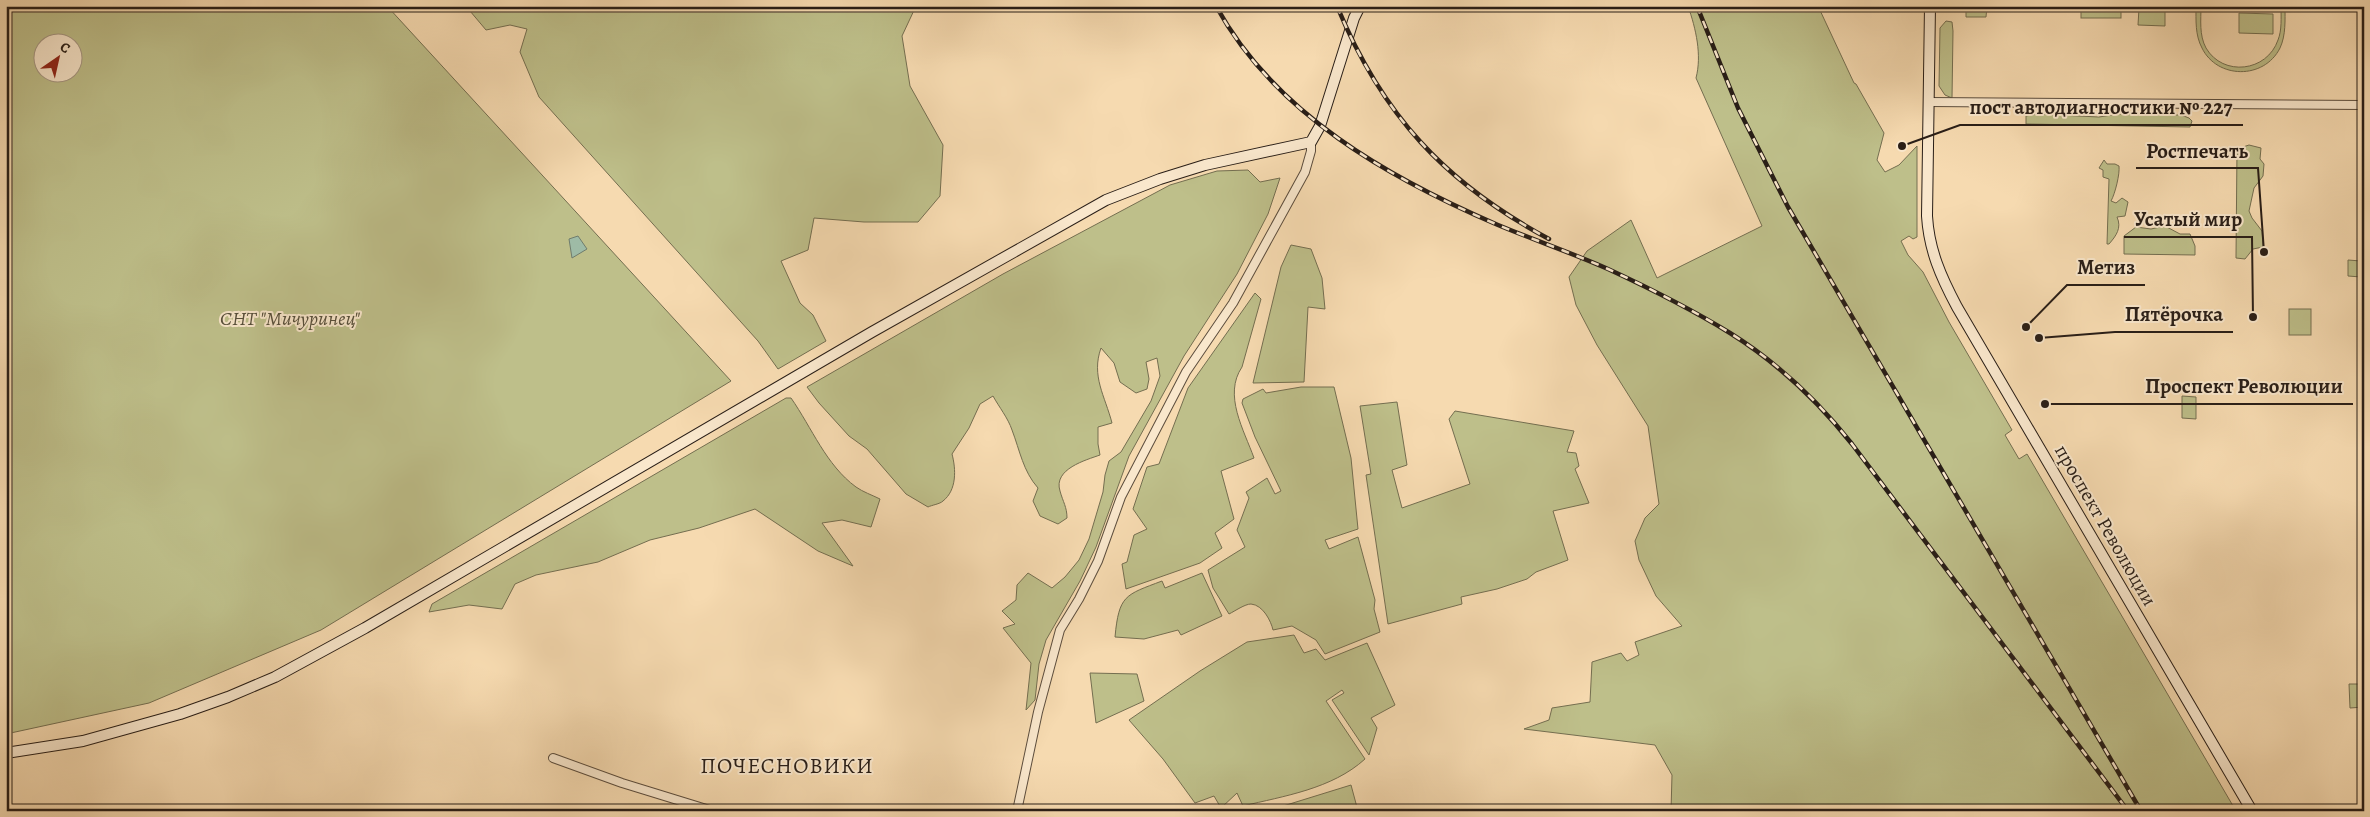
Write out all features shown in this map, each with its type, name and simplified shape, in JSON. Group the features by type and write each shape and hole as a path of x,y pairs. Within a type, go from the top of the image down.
{"street":[{"path":"1017,811 1038,712 1060,630 1079,599 1098,561 1122,496 1186,372 1233,303 1305,172 1311,152 1311,142 1320,126 1354,18 1360,6"},
{"name":"проспект Революции","path":"1930,6 1927,216 1932,255 1957,307 2252,811"},
{"path":"1929,102 2364,105"},
{"path":"6,753 82,741 180,714 228,697 275,677 374,623 872,332 1106,200 1160,179 1204,165 1311,142"},
{"path":"553,758 622,783 713,811"}],"green space":[{"name":"СНТ \"Мичуринец\"","path":"6,6 387,6 731,381 321,630 149,703 6,734"},
{"path":"494,6 916,6 902,36 910,86 943,145 940,196 918,222 864,222 814,218 808,250 781,261 800,303 813,315 826,341 778,369 758,341 539,97 520,52 527,29 510,25 486,30 470,11"},
{"path":"1688,6 1818,6 1854,83 1884,133 1877,160 1885,172 1899,165 1917,146 1917,237 1913,239 1909,236 1901,241 1908,255 1923,272 1949,322 2012,430 2005,435 2019,459 2027,454 2236,811 1671,811 1672,775 1655,745 1524,729 1549,720 1552,708 1590,702 1592,662 1621,653 1627,661 1639,655 1635,642 1682,626 1656,596 1639,560 1635,541 1645,518 1659,504 1648,426 1597,345 1576,305 1569,277 1587,251 1631,220 1657,278 1762,226 1696,78 1698,69 1697,42"},
{"path":"1966,6 1987,6 1986,17 1966,17"},
{"path":"2081,6 2121,6 2121,18 2081,18"},
{"path":"2196,6 2201,6 2201,33 2206,48 2223,63 2233,67 2244,67 2264,59 2272,51 2280,32 2281,6 2285,6 2284,33 2280,48 2273,58 2263,66 2252,70 2241,72 2218,66 2209,58 2198,38"},
{"path":"2139,8 2165,8 2165,26 2138,25"},
{"path":"2239,13 2273,14 2273,34 2239,33"},
{"path":"1946,21 1952,22 1953,31 1952,98 1945,95 1939,86 1940,28"},
{"path":"2037,114 2099,117 2118,114 2181,115 2192,121 2190,127 2026,124 2026,116"},
{"path":"2249,145 2261,148 2260,159 2264,164 2263,176 2254,188 2249,211 2262,231 2263,247 2253,249 2245,259 2236,258 2237,149"},
{"path":"2104,160 2107,164 2119,166 2117,184 2111,201 2116,203 2122,198 2128,202 2125,216 2117,217 2119,228 2109,244 2107,244 2109,179 2103,177 2103,170 2099,168"},
{"path":"1248,170 1260,182 1280,178 1268,214 1237,274 1184,356 1129,456 1096,547 1080,581 1046,640 1039,664 1035,700 1026,710 1031,663 1003,628 1015,624 1002,611 1016,600 1017,585 1028,573 1052,588 1065,577 1079,560 1089,539 1103,492 1109,461 1121,452 1151,401 1160,376 1157,358 1146,362 1149,379 1147,389 1136,393 1120,382 1114,363 1101,348 1098,358 1098,377 1112,423 1098,427 1100,455 1079,463 1066,471 1061,477 1059,483 1060,491 1066,508 1067,518 1058,524 1040,516 1033,501 1038,488 1025,468 1008,421 993,396 980,404 969,428 952,454 955,473 951,491 942,502 928,507 906,494 867,449 849,436 807,387 1003,274 1170,185 1217,171"},
{"path":"2165,226 2180,234 2190,234 2195,246 2195,255 2124,254 2124,236 2136,227 2151,229"},
{"path":"1291,245 1311,249 1322,278 1325,309 1308,307 1304,382 1253,383 1281,267"},
{"path":"2348,260 2361,261 2361,277 2348,276"},
{"path":"1255,293 1261,299 1234,389 1237,412 1254,458 1221,471 1234,519 1215,533 1222,548 1200,563 1126,589 1122,564 1127,562 1134,535 1147,529 1133,509 1147,467 1159,464 1188,388"},
{"path":"2289,309 2311,309 2311,335 2289,335"},
{"path":"1301,387 1334,387 1351,458 1358,529 1325,540 1329,549 1358,537 1375,600 1374,609 1380,632 1325,654 1316,640 1292,626 1273,630 1266,614 1255,605 1246,605 1229,614 1213,588 1208,570 1245,547 1237,530 1249,498 1246,492 1267,478 1275,494 1281,491 1255,437 1242,403 1243,399 1263,389 1266,393"},
{"path":"2182,396 2196,397 2196,419 2182,418"},
{"path":"786,398 791,398 820,446 845,478 859,489 880,499 871,527 842,520 822,523 853,566 818,551 755,509 699,528 650,540 598,562 536,575 515,584 502,609 469,605 429,612 432,604"},
{"path":"1397,402 1407,465 1392,470 1402,508 1470,484 1449,419 1455,411 1574,431 1567,452 1576,453 1579,466 1575,469 1589,503 1553,511 1568,560 1536,572 1527,579 1497,589 1461,597 1462,604 1388,624 1366,475 1371,474 1360,406"},
{"path":"1202,573 1222,616 1181,635 1178,630 1144,639 1115,637 1119,612 1126,598 1162,581 1165,588"},
{"path":"1294,635 1304,653 1316,649 1325,660 1367,643 1395,705 1371,718 1377,728 1369,755 1332,700 1344,693 1342,690 1326,701 1365,759 1352,769 1338,778 1307,790 1243,806 1237,793 1221,808 1214,796 1195,803 1163,759 1129,720 1200,671 1247,642"},
{"path":"1090,673 1137,674 1144,701 1096,723"},
{"path":"2349,684 2364,684 2364,707 2350,708"},
{"path":"1351,785 1358,811 1267,811"}],"shaded area":[{"path":"578,236 587,249 572,258 569,239"}],"railway":[{"path":"1216,6 1241,44 1270,79 1302,110 1376,164 1457,207 1581,257 1670,299 1730,333 1796,383 1825,412 1852,444 2128,811"},
{"path":"1337,6 1374,81 1396,113 1421,142 1448,169 1478,194 1549,239"},
{"path":"1697,6 1738,108 1788,207 2141,811"}],"place":[{"name":"пост автодиагностики № 227","path":"1902,146"},
{"name":"Ростпечать","path":"2264,252"},
{"name":"Усатый мир","path":"2253,317"},
{"name":"Метиз","path":"2026,327"},
{"name":"Пятёрочка","path":"2039,338"},
{"name":"Проспект Революции","path":"2045,404"}],"district":[{"name":"ПОЧЕСНОВИКИ","path":"787,765"}]}
